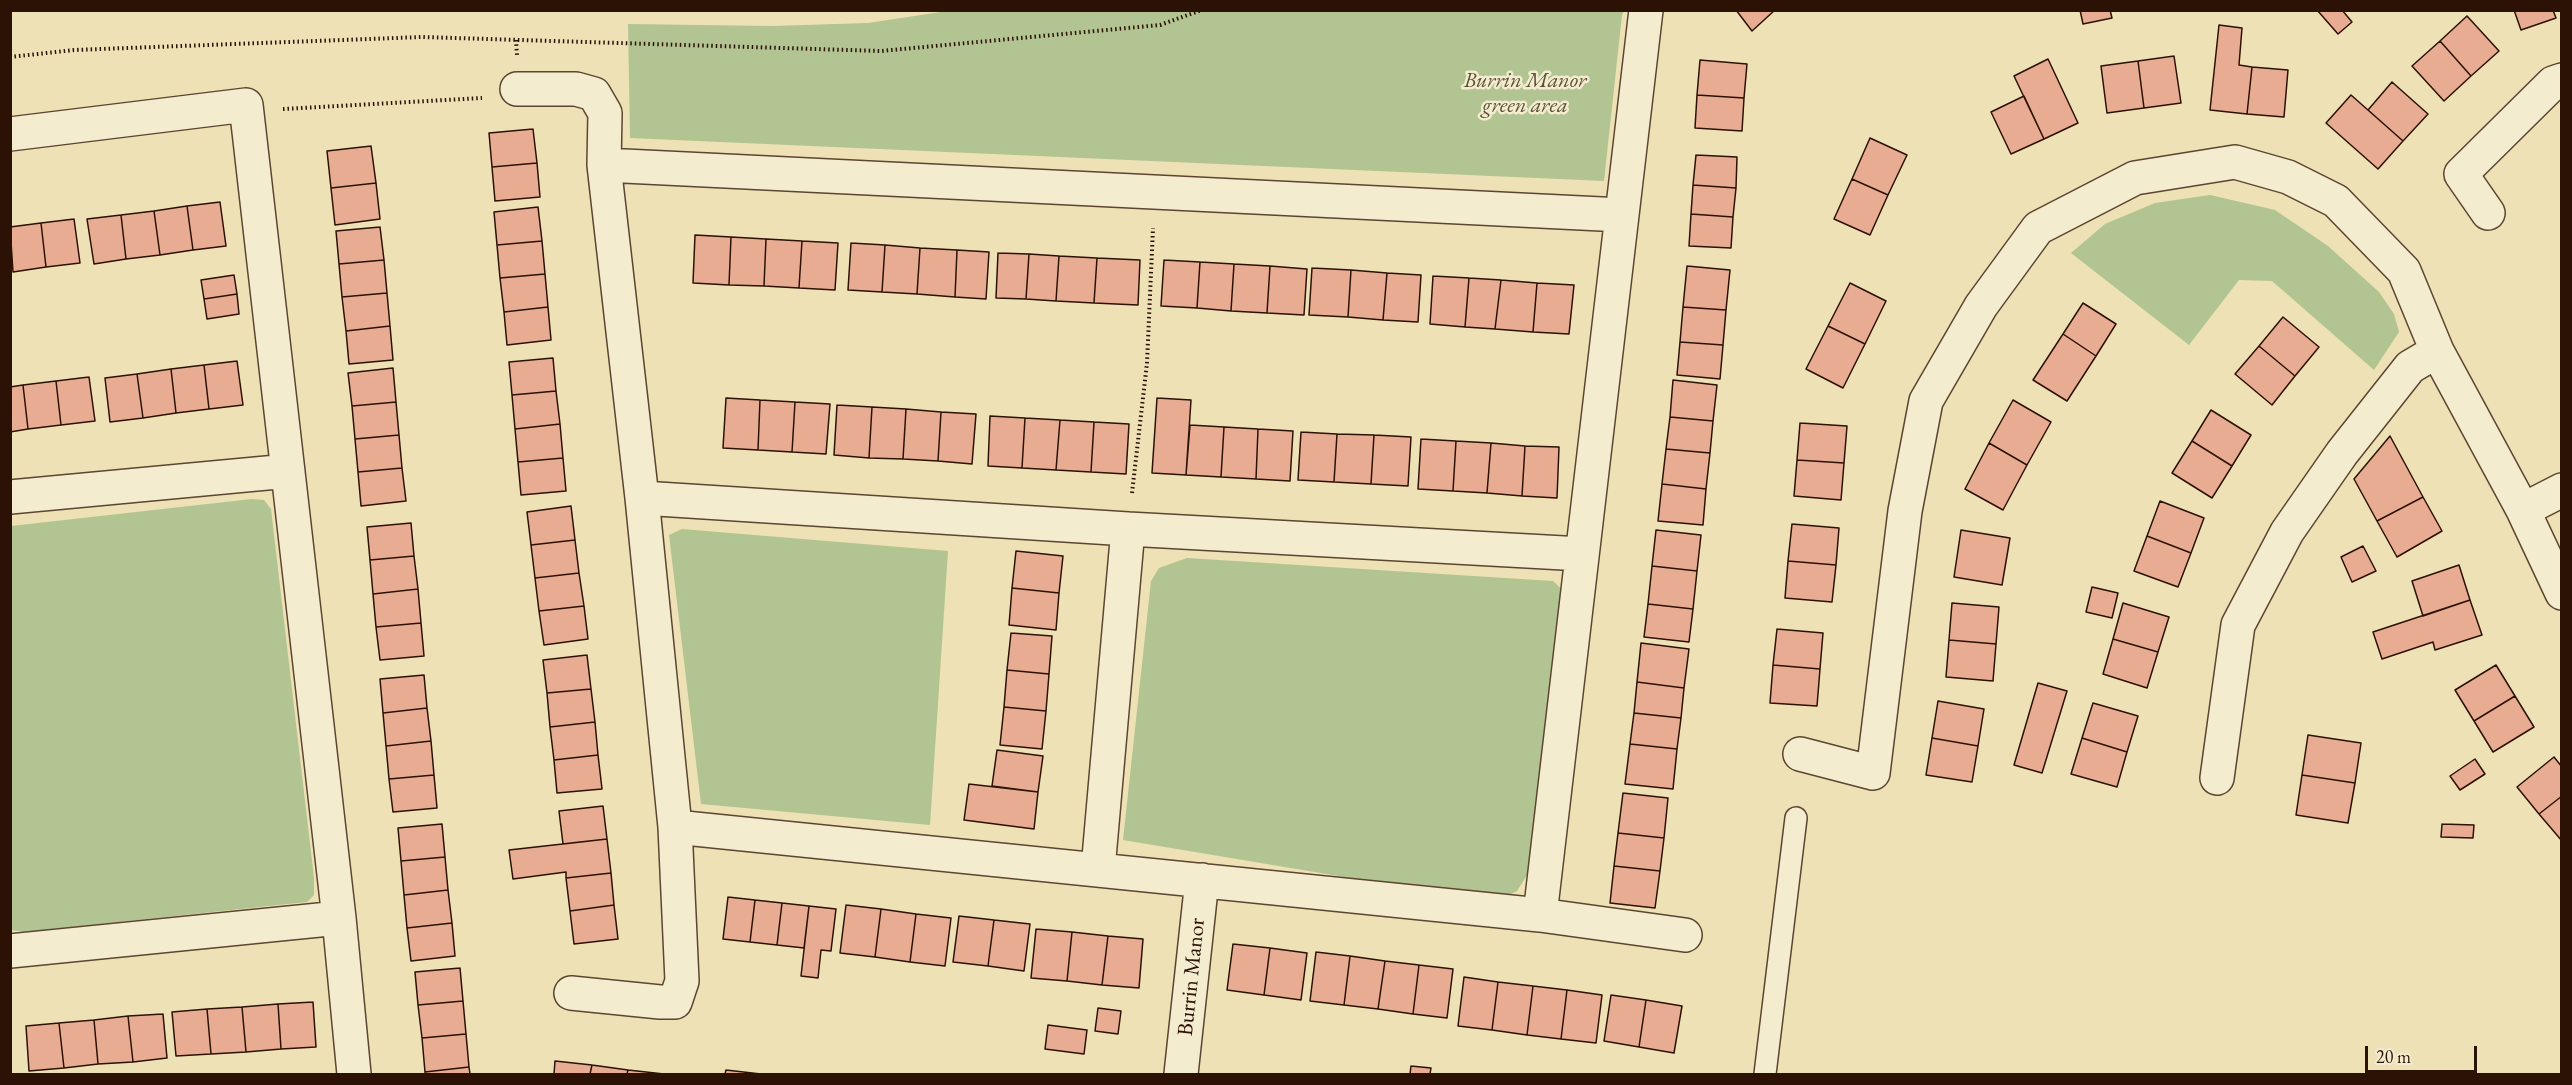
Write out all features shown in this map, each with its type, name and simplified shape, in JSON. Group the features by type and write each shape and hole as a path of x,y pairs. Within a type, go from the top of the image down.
{"street":[{"path":"1539,915 1646,10"},
{"path":"2488,213 2461,174 2553,82 2562,80"},
{"path":"517,89 576,89 594,94 604,113 604,165 642,498 675,827 682,981 675,1002 571,993"},
{"path":"10,134 246,105 339,918 354,1074"},
{"path":"1800,754 1873,773 1905,511 1926,401 1981,306 2038,228 2135,178 2235,162 2288,177 2336,201 2404,271 2438,351 2523,510 2562,593"},
{"path":"604,165 1622,215"},
{"path":"2217,778 2238,625 2287,532 2342,453 2410,367 2438,351"},
{"path":"10,497 288,471"},
{"path":"2523,510 2562,490"},
{"path":"642,498 1128,529 1582,554"},
{"path":"1098,869 1128,529"},
{"path":"675,827 1539,915 1685,935"},
{"name":"Burrin Manor","path":"1181,1074 1202,880"},
{"path":"10,951 339,918"}],"lane":[{"path":"1766,1074 1796,818"}],"path":[{"path":"10,57 74,50 422,38 881,51 1160,25 1202,10"},
{"path":"246,105 278,109 476,99 517,89"},
{"path":"1128,529 1147,363 1154,192"}],"green space":[{"name":"Burrin Manor green area","path":"954,10 1624,11 1604,181 630,138 628,24 772,26 868,23"},
{"path":"2210,195 2275,210 2328,246 2379,292 2394,314 2399,332 2374,370 2272,281 2239,280 2189,345 2071,253 2105,224 2155,203"},
{"path":"252,499 264,500 271,509 314,878 314,895 307,902 24,932 11,930 11,526"},
{"path":"682,529 948,551 930,825 701,804 669,535"},
{"path":"1187,558 1553,581 1566,593 1531,869 1517,891 1494,902 1123,840 1151,581 1159,568"}],"building":[{"path":"1736,10 1775,10 1752,31"},
{"path":"2080,10 2110,10 2112,18 2083,24"},
{"path":"2317,10 2342,10 2352,22 2338,34"},
{"path":"2514,10 2553,10 2556,18 2521,30"},
{"path":"2467,16 2499,51 2471,76 2440,41"},
{"path":"2219,25 2242,28 2239,65 2252,67 2247,114 2210,110"},
{"path":"2440,41 2471,76 2444,101 2412,66"},
{"path":"2174,56 2181,103 2144,108 2138,61"},
{"path":"2048,59 2078,123 2044,139 2014,76"},
{"path":"1700,60 1747,64 1744,98 1697,95"},
{"path":"2138,61 2144,108 2107,113 2101,66"},
{"path":"2252,67 2288,70 2284,117 2247,114"},
{"path":"2392,82 2428,114 2403,141 2368,110"},
{"path":"1697,95 1744,98 1742,131 1695,128"},
{"path":"2351,95 2403,141 2378,169 2326,123"},
{"path":"2024,96 2044,139 2011,154 1991,112"},
{"path":"533,129 537,163 492,167 489,133"},
{"path":"1870,138 1907,155 1888,195 1852,179"},
{"path":"371,146 376,183 331,188 327,151"},
{"path":"1696,155 1737,157 1736,188 1693,185"},
{"path":"537,163 540,197 495,201 492,167"},
{"path":"1852,179 1888,195 1870,235 1834,219"},
{"path":"376,183 380,219 335,225 331,188"},
{"path":"1693,185 1736,188 1733,217 1691,214"},
{"path":"220,202 226,246 193,250 187,206"},
{"path":"187,206 193,250 160,255 154,211"},
{"path":"538,207 542,241 497,245 494,212"},
{"path":"154,211 160,255 126,259 121,215"},
{"path":"1691,214 1733,217 1731,248 1689,246"},
{"path":"121,215 126,259 94,264 87,219"},
{"path":"74,219 80,263 46,267 41,223"},
{"path":"41,223 46,267 13,272 10,227"},
{"path":"380,227 384,260 339,264 336,231"},
{"path":"695,235 731,237 729,285 693,283"},
{"path":"731,237 766,239 764,286 729,285"},
{"path":"766,239 802,241 799,288 764,286"},
{"path":"542,241 545,274 500,278 497,245"},
{"path":"802,241 838,243 835,290 799,288"},
{"path":"851,243 885,245 882,292 848,290"},
{"path":"885,245 920,248 917,294 882,292"},
{"path":"920,248 957,250 955,297 917,294"},
{"path":"957,250 989,252 986,299 955,297"},
{"path":"998,253 1029,254 1026,299 996,298"},
{"path":"1029,254 1059,256 1056,301 1026,299"},
{"path":"1059,256 1097,258 1094,303 1056,301"},
{"path":"1097,258 1140,260 1138,305 1094,303"},
{"path":"384,260 387,293 342,297 339,264"},
{"path":"1164,260 1200,262 1197,308 1161,306"},
{"path":"1200,262 1234,264 1231,311 1197,308"},
{"path":"1234,264 1270,266 1267,313 1231,311"},
{"path":"1270,266 1307,269 1304,315 1267,313"},
{"path":"1687,266 1730,270 1726,310 1683,307"},
{"path":"1312,268 1351,270 1348,317 1309,315"},
{"path":"1351,270 1387,273 1383,320 1348,317"},
{"path":"1387,273 1421,275 1418,322 1383,320"},
{"path":"545,274 548,307 504,312 500,278"},
{"path":"234,275 237,294 204,299 201,280"},
{"path":"1433,276 1469,278 1465,327 1430,324"},
{"path":"1469,278 1501,280 1495,329 1465,327"},
{"path":"1501,280 1537,283 1533,332 1495,329"},
{"path":"1537,283 1574,285 1569,334 1533,332"},
{"path":"1850,283 1886,301 1865,344 1828,326"},
{"path":"387,293 390,326 346,331 342,297"},
{"path":"237,294 239,314 207,319 204,299"},
{"path":"2083,303 2116,324 2096,356 2063,334"},
{"path":"548,307 551,340 507,345 504,312"},
{"path":"1683,307 1726,310 1723,345 1680,342"},
{"path":"2283,317 2319,347 2295,376 2259,346"},
{"path":"390,326 393,360 349,364 346,331"},
{"path":"1828,326 1865,344 1843,388 1806,369"},
{"path":"2063,334 2096,356 2067,401 2033,380"},
{"path":"1680,342 1723,345 1720,379 1677,375"},
{"path":"2259,346 2295,376 2272,405 2235,374"},
{"path":"553,358 556,391 512,395 509,362"},
{"path":"237,361 243,405 209,409 204,365"},
{"path":"204,365 209,409 176,413 171,369"},
{"path":"393,368 396,402 352,406 348,373"},
{"path":"171,369 176,413 143,418 137,374"},
{"path":"137,374 143,418 110,422 105,378"},
{"path":"89,377 95,421 61,425 56,381"},
{"path":"1673,380 1717,385 1713,421 1670,417"},
{"path":"56,381 61,425 28,429 23,385"},
{"path":"23,385 28,429 10,432 10,387"},
{"path":"556,391 560,424 515,429 512,395"},
{"path":"726,398 760,400 758,450 723,448"},
{"path":"1157,398 1191,400 1186,475 1152,473"},
{"path":"760,400 795,402 792,452 758,450"},
{"path":"2013,400 2051,422 2027,465 1989,443"},
{"path":"396,402 399,435 355,439 352,406"},
{"path":"795,402 830,404 826,454 792,452"},
{"path":"837,405 872,407 869,458 834,455"},
{"path":"872,407 906,409 903,459 869,458"},
{"path":"906,409 941,412 938,461 903,459"},
{"path":"2211,410 2251,435 2232,466 2192,441"},
{"path":"941,412 976,414 972,464 938,461"},
{"path":"990,416 1025,418 1022,468 988,466"},
{"path":"1670,417 1713,421 1710,453 1666,449"},
{"path":"1025,418 1060,420 1056,470 1022,468"},
{"path":"1060,420 1094,422 1091,472 1056,470"},
{"path":"1094,422 1129,424 1126,474 1091,472"},
{"path":"1800,423 1847,426 1844,463 1797,460"},
{"path":"560,424 563,458 518,462 515,429"},
{"path":"1190,425 1224,427 1221,477 1186,475"},
{"path":"1224,427 1258,429 1256,479 1221,477"},
{"path":"1258,429 1293,431 1290,481 1256,479"},
{"path":"1301,432 1337,434 1334,482 1298,480"},
{"path":"1337,434 1374,435 1371,484 1334,482"},
{"path":"399,435 402,468 358,472 355,439"},
{"path":"1374,435 1411,437 1408,486 1371,484"},
{"path":"2390,436 2423,497 2377,521 2354,479"},
{"path":"1421,439 1456,441 1453,491 1418,489"},
{"path":"1456,441 1491,443 1487,493 1453,491"},
{"path":"2192,441 2232,466 2212,498 2172,473"},
{"path":"1491,443 1525,446 1522,496 1487,493"},
{"path":"1989,443 2027,465 2003,510 1965,489"},
{"path":"1525,446 1559,447 1557,498 1522,496"},
{"path":"1666,449 1710,453 1706,489 1662,484"},
{"path":"563,458 566,491 521,495 518,462"},
{"path":"1797,460 1844,463 1841,500 1794,496"},
{"path":"402,468 406,501 361,506 358,472"},
{"path":"1662,484 1706,489 1703,525 1658,521"},
{"path":"2423,497 2442,531 2397,557 2377,521"},
{"path":"2160,501 2204,518 2191,553 2147,536"},
{"path":"571,506 575,540 531,545 527,512"},
{"path":"411,523 414,556 370,560 367,527"},
{"path":"1792,524 1839,528 1836,565 1788,561"},
{"path":"1656,530 1701,535 1697,571 1652,566"},
{"path":"1961,530 2010,538 2002,585 1954,577"},
{"path":"2147,536 2191,553 2178,587 2134,571"},
{"path":"575,540 579,573 535,578 531,545"},
{"path":"2363,546 2376,571 2352,582 2341,557"},
{"path":"1016,551 1063,556 1059,593 1012,588"},
{"path":"414,556 418,589 373,594 370,560"},
{"path":"1788,561 1836,565 1832,602 1785,598"},
{"path":"2459,565 2470,600 2423,616 2412,581"},
{"path":"1652,566 1697,571 1693,609 1648,604"},
{"path":"579,573 584,606 539,611 535,578"},
{"path":"2092,587 2118,593 2112,618 2086,612"},
{"path":"1012,588 1059,593 1056,630 1009,625"},
{"path":"418,589 421,623 376,627 373,594"},
{"path":"2470,600 2482,635 2435,650 2433,642 2382,659 2373,632"},
{"path":"1952,603 1999,607 1996,644 1949,640"},
{"path":"2123,603 2169,617 2158,652 2113,639"},
{"path":"1648,604 1693,609 1689,642 1644,637"},
{"path":"584,606 588,639 544,645 539,611"},
{"path":"421,623 424,656 380,660 376,627"},
{"path":"1777,629 1823,633 1820,669 1773,665"},
{"path":"1011,633 1052,636 1049,674 1007,670"},
{"path":"2113,639 2158,652 2147,688 2103,674"},
{"path":"1949,640 1996,644 1993,681 1946,677"},
{"path":"1641,643 1689,649 1684,688 1637,682"},
{"path":"587,655 591,689 547,693 543,660"},
{"path":"1773,665 1820,669 1817,706 1770,703"},
{"path":"2496,665 2515,696 2474,721 2455,690"},
{"path":"1007,670 1049,674 1046,711 1004,707"},
{"path":"424,675 427,708 383,713 380,679"},
{"path":"1637,682 1684,688 1681,718 1634,713"},
{"path":"2038,683 2067,691 2042,773 2014,765"},
{"path":"591,689 595,722 550,727 547,693"},
{"path":"2515,696 2534,727 2493,752 2474,721"},
{"path":"1938,701 1984,709 1978,746 1932,738"},
{"path":"2093,703 2138,716 2127,752 2082,738"},
{"path":"1004,707 1046,711 1042,749 1000,745"},
{"path":"427,708 431,741 386,746 383,713"},
{"path":"1634,713 1681,718 1677,749 1630,744"},
{"path":"595,722 598,755 554,760 550,727"},
{"path":"2308,735 2361,743 2355,783 2302,775"},
{"path":"1932,738 1978,746 1972,782 1926,775"},
{"path":"2082,738 2127,752 2117,787 2071,774"},
{"path":"431,741 434,775 389,779 386,746"},
{"path":"1630,744 1677,749 1673,789 1625,784"},
{"path":"997,750 1043,756 1038,792 992,786"},
{"path":"598,755 602,789 557,793 554,760"},
{"path":"2554,757 2562,767 2562,796 2539,814 2517,787"},
{"path":"2475,759 2485,774 2460,790 2450,776"},
{"path":"434,775 437,808 393,812 389,779"},
{"path":"2302,775 2355,783 2348,823 2296,815"},
{"path":"969,784 1038,792 1034,829 964,820"},
{"path":"1623,793 1668,798 1664,838 1618,833"},
{"path":"2562,796 2562,841 2539,814"},
{"path":"603,806 607,839 563,844 559,811"},
{"path":"442,824 445,857 401,861 398,828"},
{"path":"2442,824 2474,825 2473,838 2441,837"},
{"path":"1618,833 1664,838 1660,871 1614,866"},
{"path":"607,839 611,873 566,878 566,872 513,879 509,850"},
{"path":"445,857 448,890 404,895 401,861"},
{"path":"1614,866 1660,871 1655,908 1610,903"},
{"path":"611,873 614,905 570,911 566,878"},
{"path":"448,890 452,923 407,928 404,895"},
{"path":"728,897 755,900 750,942 723,939"},
{"path":"755,900 782,903 777,945 750,942"},
{"path":"782,903 809,906 804,948 777,945"},
{"path":"614,905 618,939 574,944 570,911"},
{"path":"846,905 881,909 875,957 840,953"},
{"path":"809,906 836,909 831,951 821,950 818,978 801,976"},
{"path":"881,909 916,914 910,962 875,957"},
{"path":"916,914 951,918 945,966 910,962"},
{"path":"959,916 994,920 988,966 953,962"},
{"path":"994,920 1030,924 1024,971 988,966"},
{"path":"452,923 455,956 411,961 407,928"},
{"path":"1036,929 1072,932 1067,981 1031,978"},
{"path":"1072,932 1108,936 1102,985 1067,981"},
{"path":"1108,936 1143,939 1139,988 1102,985"},
{"path":"1233,944 1270,948 1264,995 1227,990"},
{"path":"1270,948 1307,953 1301,1000 1264,995"},
{"path":"1316,952 1350,956 1344,1005 1310,1001"},
{"path":"1350,956 1385,961 1378,1009 1344,1005"},
{"path":"1385,961 1419,965 1413,1014 1378,1009"},
{"path":"1419,965 1453,969 1447,1018 1413,1014"},
{"path":"460,968 463,1001 418,1005 415,972"},
{"path":"1464,977 1498,982 1492,1030 1458,1026"},
{"path":"1498,982 1533,986 1527,1035 1492,1030"},
{"path":"1533,986 1567,990 1561,1039 1527,1035"},
{"path":"1567,990 1602,995 1596,1043 1561,1039"},
{"path":"1611,995 1646,1000 1639,1047 1604,1041"},
{"path":"1646,1000 1682,1006 1674,1053 1639,1047"},
{"path":"463,1001 466,1034 422,1038 418,1005"},
{"path":"313,1002 316,1047 281,1049 278,1004"},
{"path":"278,1004 281,1049 246,1052 242,1007"},
{"path":"242,1007 246,1052 211,1054 207,1009"},
{"path":"1098,1008 1121,1011 1118,1034 1095,1031"},
{"path":"207,1009 211,1054 176,1056 172,1012"},
{"path":"163,1014 167,1058 133,1062 128,1016"},
{"path":"128,1016 133,1062 98,1064 94,1020"},
{"path":"94,1020 98,1064 64,1068 59,1023"},
{"path":"59,1023 64,1068 29,1071 26,1026"},
{"path":"1048,1025 1087,1030 1084,1054 1045,1049"},
{"path":"466,1034 469,1067 425,1072 422,1038"},
{"path":"555,1061 592,1065 590,1074 554,1074"},
{"path":"592,1065 628,1070 627,1074 590,1074"},
{"path":"1411,1066 1431,1068 1430,1074 1410,1074"},
{"path":"469,1067 470,1074 425,1074 425,1072"},
{"path":"628,1070 664,1074 627,1074"},
{"path":"726,1070 761,1074 725,1074"}]}
